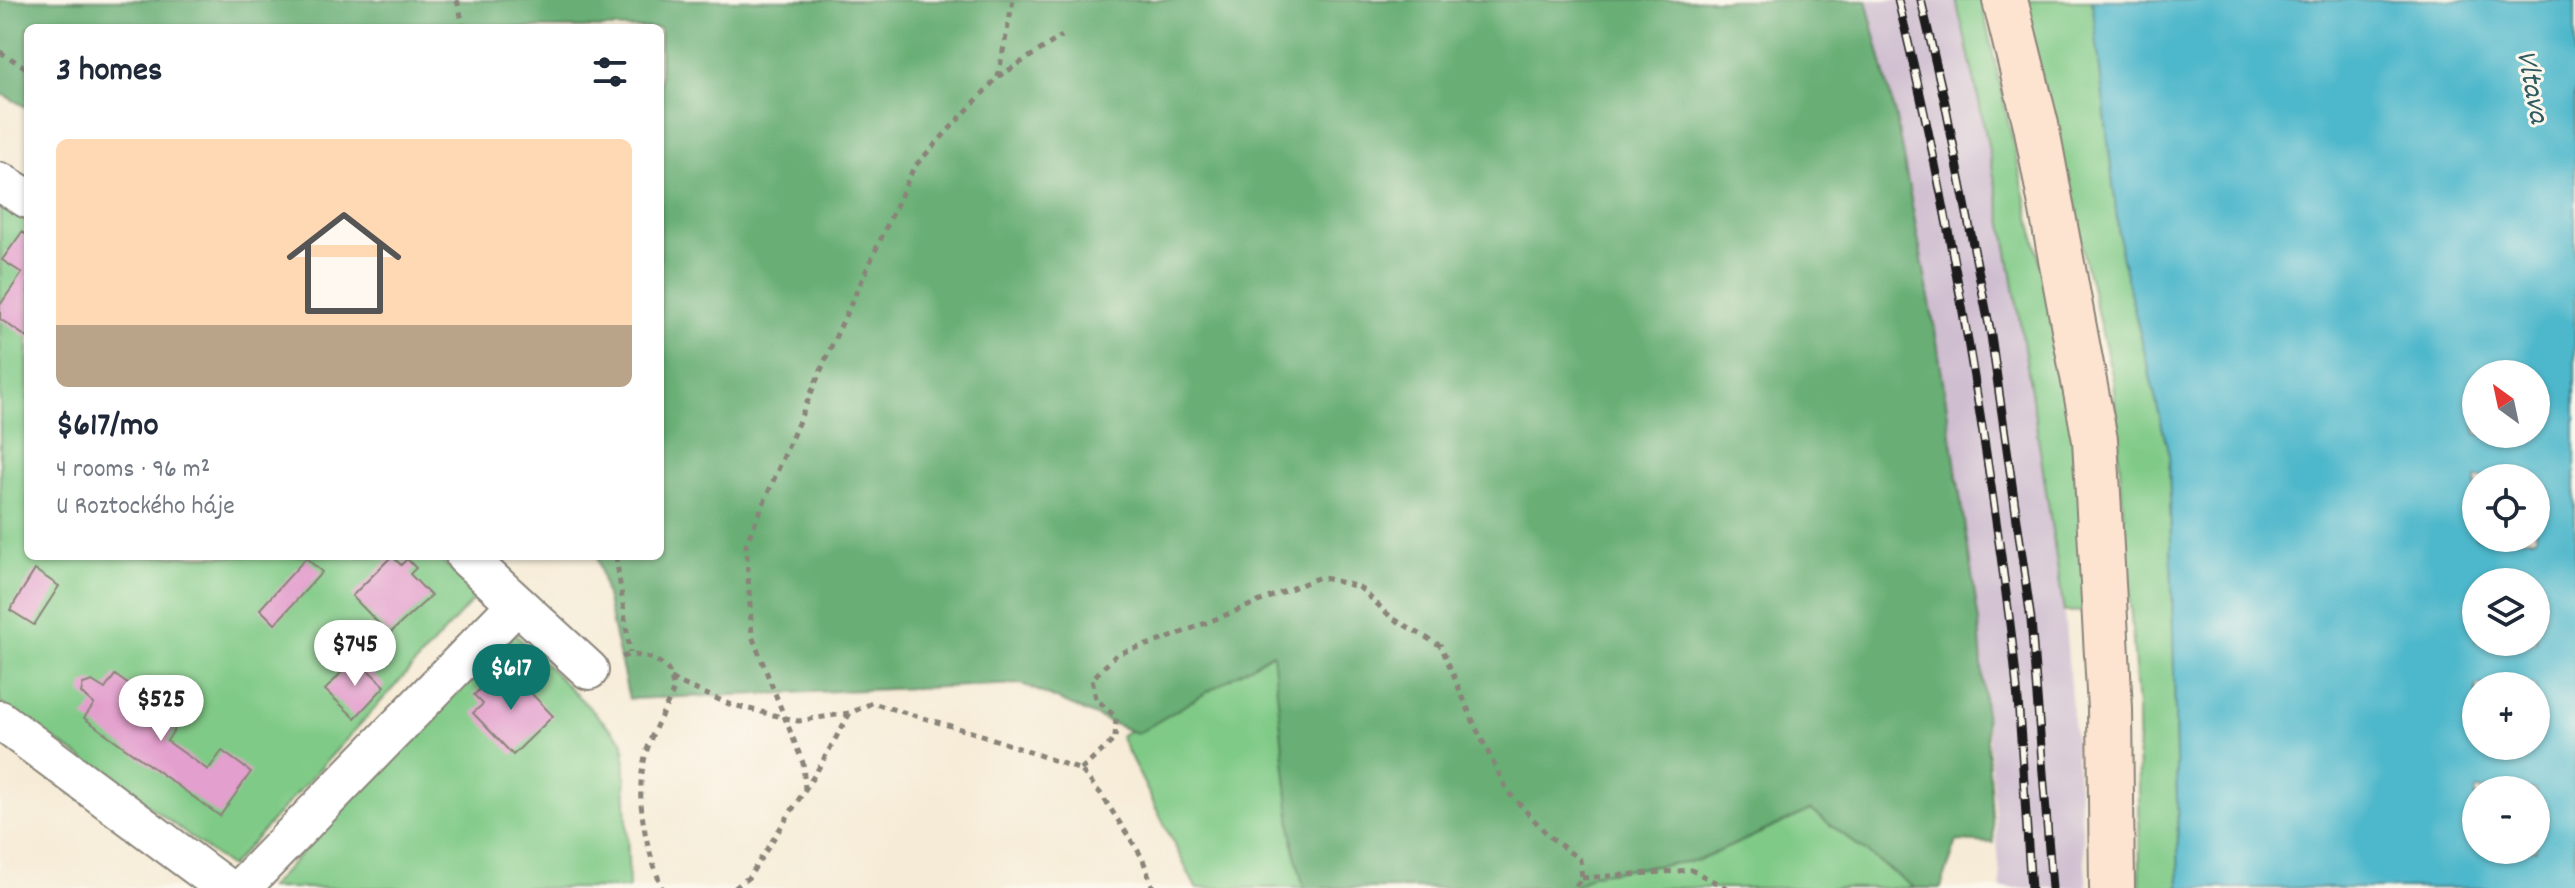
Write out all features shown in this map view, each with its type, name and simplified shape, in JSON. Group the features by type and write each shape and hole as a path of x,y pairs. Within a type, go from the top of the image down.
{"main road":[{"path":"2005,0 2036,125 2095,440 2110,709 2112,888"}],"street":[{"path":"0,182 24,197"},
{"path":"469,560 589,670"},
{"path":"241,888 516,605"},
{"path":"0,720 226,888"}],"path":[{"path":"457,0 463,24"},
{"path":"998,77 1013,0"},
{"path":"805,790 803,763 752,636 746,544 830,349 914,167 998,77 1062,36"},
{"path":"0,52 24,67"},
{"path":"617,560 630,653 654,660 667,669 674,689 647,748 641,796 644,832 662,888"},
{"path":"1081,770 1115,739 1116,717 1096,699 1092,679 1117,654 1166,639 1320,577 1359,587 1392,618 1441,646 1508,792 1550,837 1580,860 1582,878 1574,888"},
{"path":"671,679 729,704 798,721 850,713 872,703 985,736 1081,770 1101,794 1142,857 1153,888"},
{"path":"735,888 749,877 850,713"},
{"path":"1582,878 1691,870 1727,888"}],"shaded area":[{"path":"1866,0 1956,0 1980,99 2023,326 2064,612 2087,888 2001,888 1979,622 1937,341 1896,118"}],"green space":[{"path":"0,0 1866,0 1896,118 1937,341 1979,622 1994,843 1957,841 1941,888 1914,888 1811,810 1700,860 1593,874 1572,888 1304,888 1293,845 1273,653 1137,734 1022,684 629,699 598,560 664,560 664,24 24,24 24,106 0,93"},
{"path":"1956,0 1981,0 2063,364 2082,474 2089,611 2064,612 2004,228"},
{"path":"2023,0 2092,0 2121,254 2169,455 2179,888 2140,888 2138,708 2113,379"},
{"path":"0,205 24,220 24,560 441,560 477,596 230,867 123,786 0,703"},
{"path":"509,628 624,742 629,888 269,888"},
{"path":"1277,645 1321,888 1196,888 1120,736"},
{"path":"1811,810 1914,888 1572,888 1593,874 1700,860"}],"water":[{"name":"Vltava","path":"2092,0 2575,0 2575,888 2179,888 2169,455 2121,254"}],"building":[{"path":"24,233 24,335 0,319 0,305 22,273 2,260"},
{"path":"304,560 322,572 275,624 260,609"},
{"path":"388,560 396,560 401,565 408,560 416,568 410,574 431,596 389,634 352,596"},
{"path":"35,570 59,586 34,625 10,610"},
{"path":"355,658 385,686 355,718 325,690"},
{"path":"115,675 180,721 167,741 208,770 222,751 251,772 220,816 84,718 94,704 81,693 83,684 92,681 105,689"},
{"path":"494,675 503,684 514,675 553,716 513,755 473,713 483,704 474,695"}],"railway":[{"path":"1898,0 1948,229 1999,538 2013,650 2031,888"},
{"path":"1921,0 1945,103 1991,335 2031,620 2052,888"}]}
